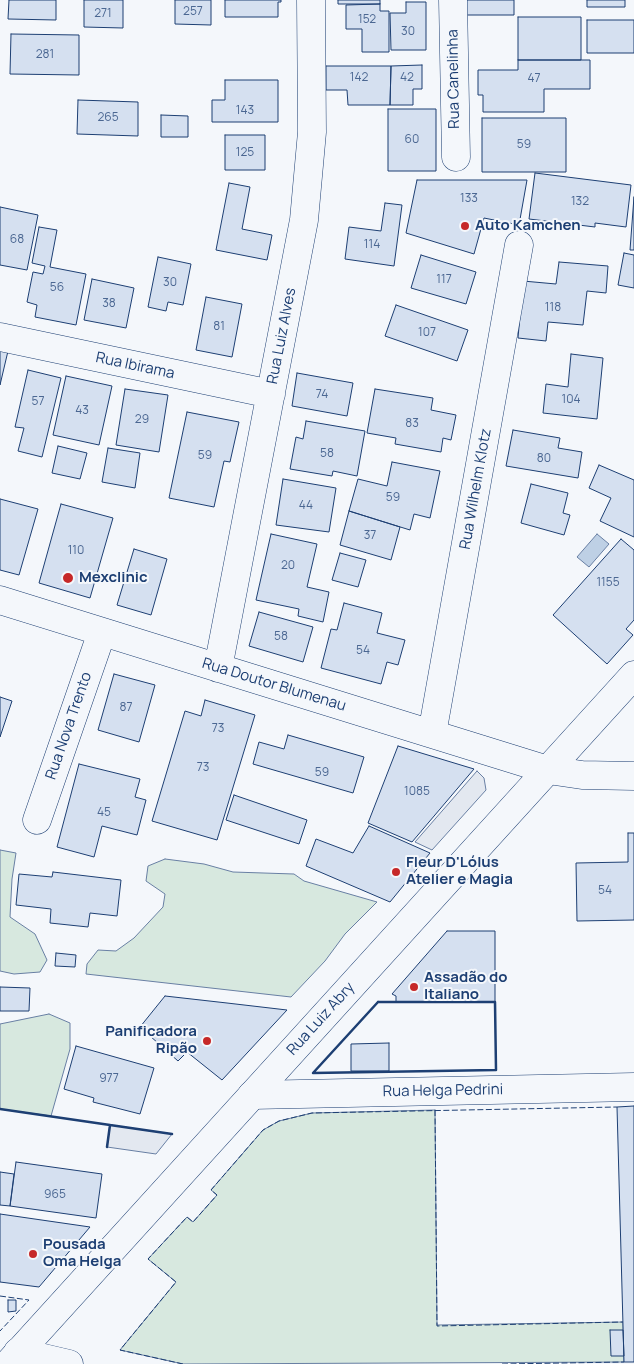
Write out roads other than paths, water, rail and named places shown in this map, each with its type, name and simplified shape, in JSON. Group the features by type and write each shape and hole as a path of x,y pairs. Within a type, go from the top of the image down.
{"street":[{"name":"Rua Luiz Alves","path":"218,668 304,220 312,132 311,0"},
{"name":"Rua Canelinha","path":"452,0 456,157"},
{"name":"Rua Wilhelm Klotz","path":"432,734 519,245"},
{"name":"Rua Ibirama","path":"0,337 271,394"},
{"name":"Rua Doutor Blumenau","path":"0,600 548,770 582,775 634,776"},
{"name":"Rua Nova Trento","path":"37,820 102,632"},
{"name":"Rua Luiz Abry","path":"13,1358 634,675"},
{"name":"Rua Helga Pedrini","path":"252,1095 634,1087"},
{"path":"13,1358 69,1364"}],"water":[{"path":"597,534 609,544 589,567 577,557"}],"place":[{"name":"Auto Kamchen","path":"465,226"},
{"name":"Mexclinic","path":"68,578"},
{"name":"Fleur D'Lólus Atelier e Magia","path":"396,872"},
{"name":"Assadão do Italiano","path":"414,987"},
{"name":"Panificadora Ripão","path":"207,1041"},
{"name":"Pousada Oma Helga","path":"33,1254"}]}
